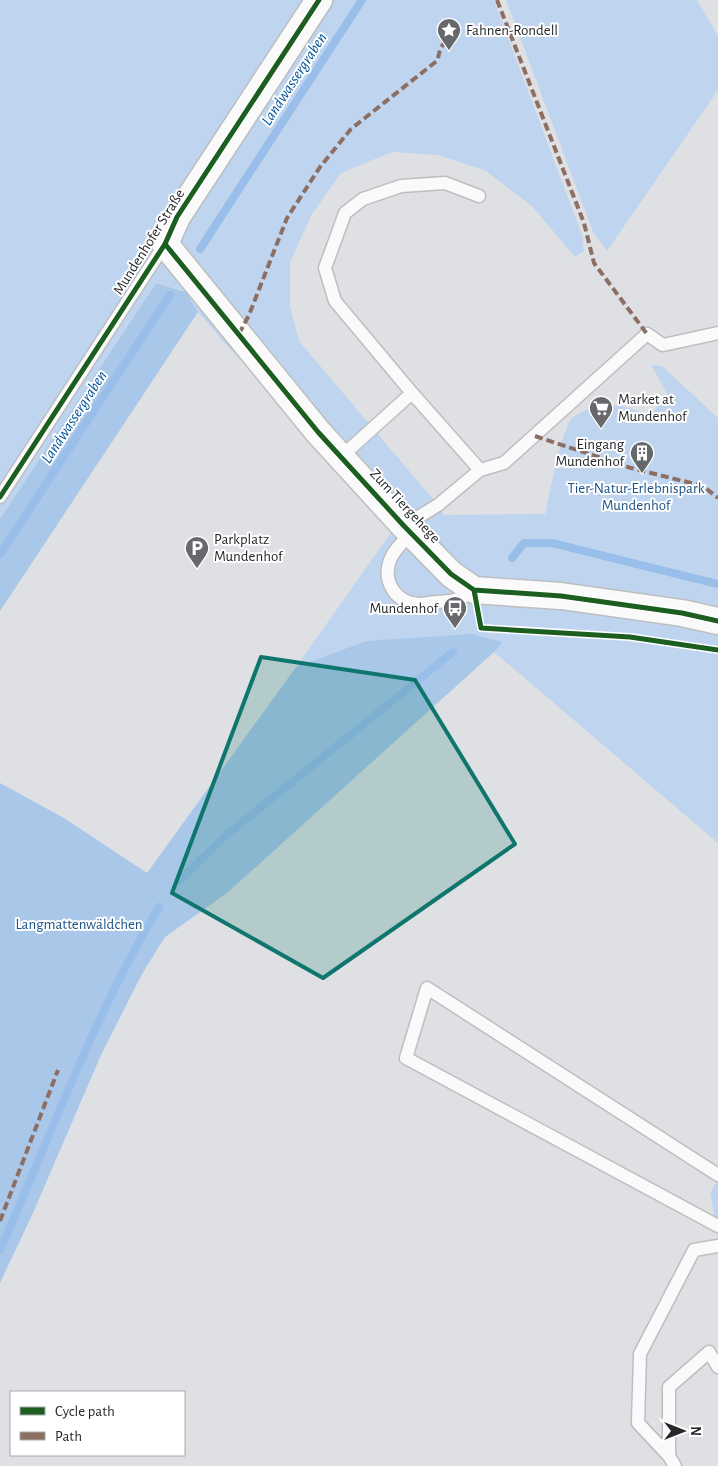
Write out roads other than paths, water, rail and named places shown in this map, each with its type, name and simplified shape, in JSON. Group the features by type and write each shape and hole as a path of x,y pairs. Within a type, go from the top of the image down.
{"street":[{"name":"Mundenhofer Straße","path":"164,244 177,218 319,0"},
{"name":"Zum Tiergehege","path":"164,244 318,432 451,574 474,590"},
{"path":"474,590 560,596 682,613 718,621"}],"lane":[{"path":"479,196 445,183 401,186 363,199 345,213 325,268 335,301 480,470"},
{"name":"Mundenhofer Straße","path":"0,497 164,244"},
{"path":"474,590 461,599 418,604 396,596 389,586 390,560 408,530 480,470 504,463 647,334 663,345 718,334"},
{"path":"342,456 412,393"},
{"path":"718,1175 427,988 406,1058 718,1226"},
{"path":"672,1461 638,1423 640,1354 694,1250 718,1246"},
{"path":"672,1461 669,1387 709,1352 718,1367"}],"waterway":[{"name":"Landwassergraben","path":"200,249 362,0"},
{"name":"Landwassergraben","path":"0,554 170,295"},
{"path":"512,558 524,543 552,543 718,584"},
{"path":"179,881 224,837 453,652"},
{"path":"0,1250 74,1076 114,990 159,907"}],"place":[{"name":"Fahnen-Rondell","path":"449,51"},
{"name":"Market at Mundenhof","path":"601,429"},
{"name":"Eingang Mundenhof","path":"642,474"},
{"name":"Parkplatz Mundenhof","path":"197,569"},
{"name":"Mundenhof","path":"455,629"}],"park label":[{"name":"Tier-Natur-Erlebnispark Mundenhof","path":"636,496"},
{"name":"Langmattenwäldchen","path":"79,924"}]}
